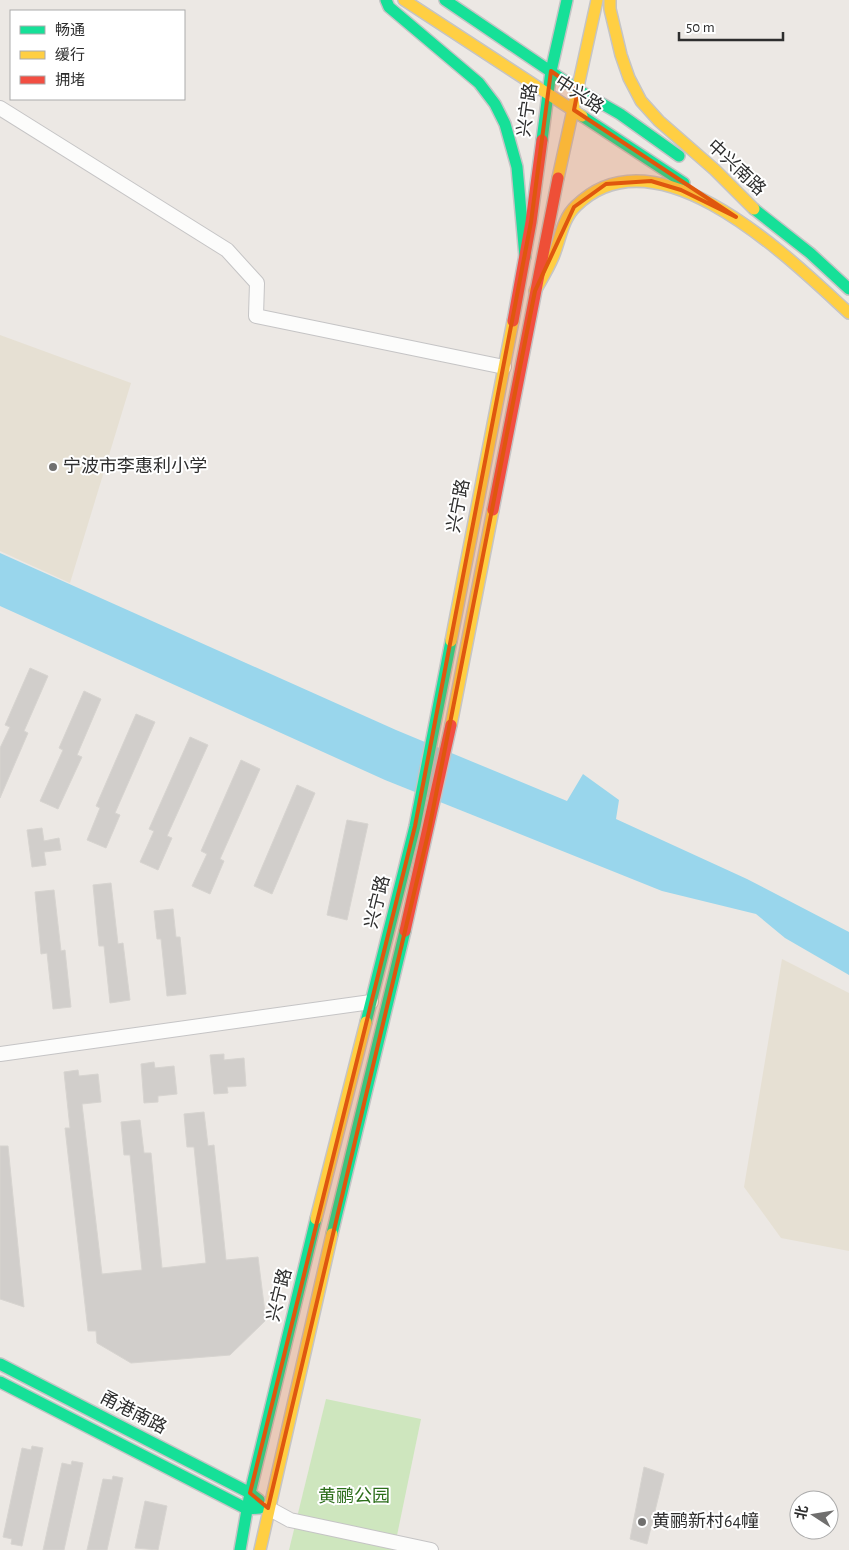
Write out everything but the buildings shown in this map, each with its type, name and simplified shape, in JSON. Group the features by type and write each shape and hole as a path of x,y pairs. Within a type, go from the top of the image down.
{"main road":[{"name":"兴宁路","path":"386,0 390,7 438,44 481,84 493,100 506,128 520,179 524,202 525,257"},
{"name":"中兴路","path":"404,0 736,218"},
{"name":"中兴路","path":"445,0 578,90 620,114 748,204"},
{"name":"兴宁路","path":"240,1550 250,1493 415,826 525,257 551,71 567,0"},
{"name":"兴宁路","path":"260,1550 268,1508 429,830 562,155 574,110 597,0"},
{"name":"中兴南路","path":"610,0 610,10 629,78 642,101 658,121 715,170 748,204 810,253 849,289"},
{"name":"中兴南路","path":"606,184 626,179 650,181 681,190 736,218 798,266 849,313"},
{"name":"兴宁路","path":"535,291 550,264 561,233 574,207 592,190 606,184"},
{"name":"甬港南路","path":"0,1364 250,1493 268,1508"},
{"name":"甬港南路","path":"0,1382 247,1509"},
{"path":"247,1509 268,1508"}],"street":[{"path":"0,108 227,250 257,283 256,316 504,367"},
{"path":"0,1054 371,1002"},
{"path":"268,1508 290,1520 431,1550"}],"highlighted area":[{"path":"551,71 578,90 574,110 736,217 681,190 651,181 606,184 574,207 535,291 429,830 268,1508 250,1493 415,826 531,222"}],"shaded area":[{"name":"宁波市李惠利小学","path":"0,335 131,383 70,583 0,551"},
{"path":"782,959 849,993 849,1251 781,1238 744,1187"}],"green space":[{"name":"黄鹂公园","path":"326,1399 421,1419 394,1550 289,1550"}],"water":[{"path":"0,553 396,730 567,801 583,774 619,800 616,819 747,879 849,932 849,975 785,938 756,914 662,891 385,780 0,606"}],"traffic: fast":[{"path":"386,0 389,7 479,83 495,104 505,124 517,167 525,257"},
{"path":"445,0 578,90 620,114 679,156"},
{"path":"542,140 551,71 567,0"},
{"path":"582,116 684,183"},
{"path":"754,209 810,253 849,289"},
{"path":"366,1022 415,826 451,641"},
{"path":"332,1234 405,931"},
{"path":"240,1550 250,1493 316,1219"},
{"path":"0,1364 250,1493 259,1500"},
{"path":"0,1382 247,1509 260,1508"}],"traffic: slow":[{"path":"404,0 582,116"},
{"path":"558,178 597,0"},
{"path":"610,0 610,9 621,55 629,78 641,101 659,121 715,170 754,209"},
{"path":"535,291 553,257 567,217 571,211 609,185 645,181 682,190 721,209 758,234 793,262 849,313"},
{"path":"451,641 513,321"},
{"path":"451,725 493,510"},
{"path":"316,1219 366,1022"},
{"path":"260,1550 332,1234"}],"traffic: jam":[{"path":"513,321 531,222 542,140"},
{"path":"493,510 558,178"},
{"path":"405,931 451,725"}],"place":[{"name":"宁波市李惠利小学","path":"53,467"},
{"name":"黄鹂新村64幢","path":"642,1522"}]}
